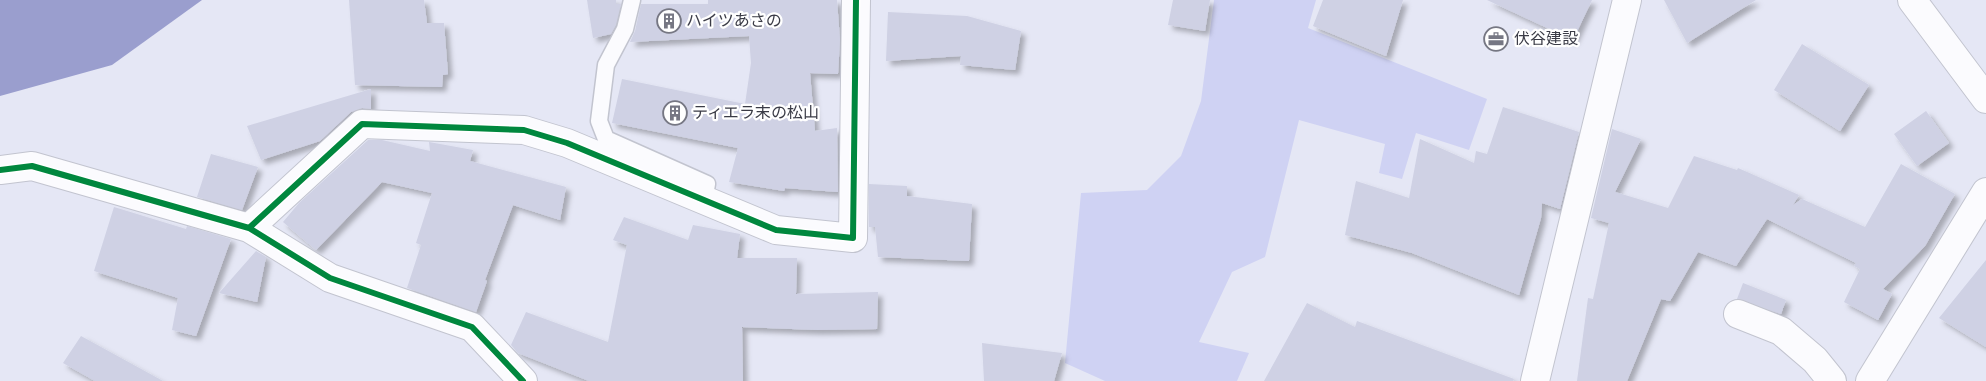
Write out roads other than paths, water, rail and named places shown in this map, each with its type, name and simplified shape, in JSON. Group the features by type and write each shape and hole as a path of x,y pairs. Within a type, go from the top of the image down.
{"street":[{"path":"249,228 362,124 524,130 567,142 776,230 853,238 856,0"},
{"path":"1536,381 1627,0"},
{"path":"1912,0 1986,98"},
{"path":"0,170 32,166 249,228 330,278 472,327 523,381"},
{"path":"1870,381 1986,192"},
{"path":"1738,314 1781,331 1815,360 1832,381"}],"lane":[{"path":"632,0 625,29 606,65 599,121 606,139 707,184 704,200"}],"place":[{"name":"ハイツあさの","path":"669,21"},
{"name":"伏谷建設","path":"1496,39"},
{"name":"ティエラ末の松山","path":"675,113"}]}
